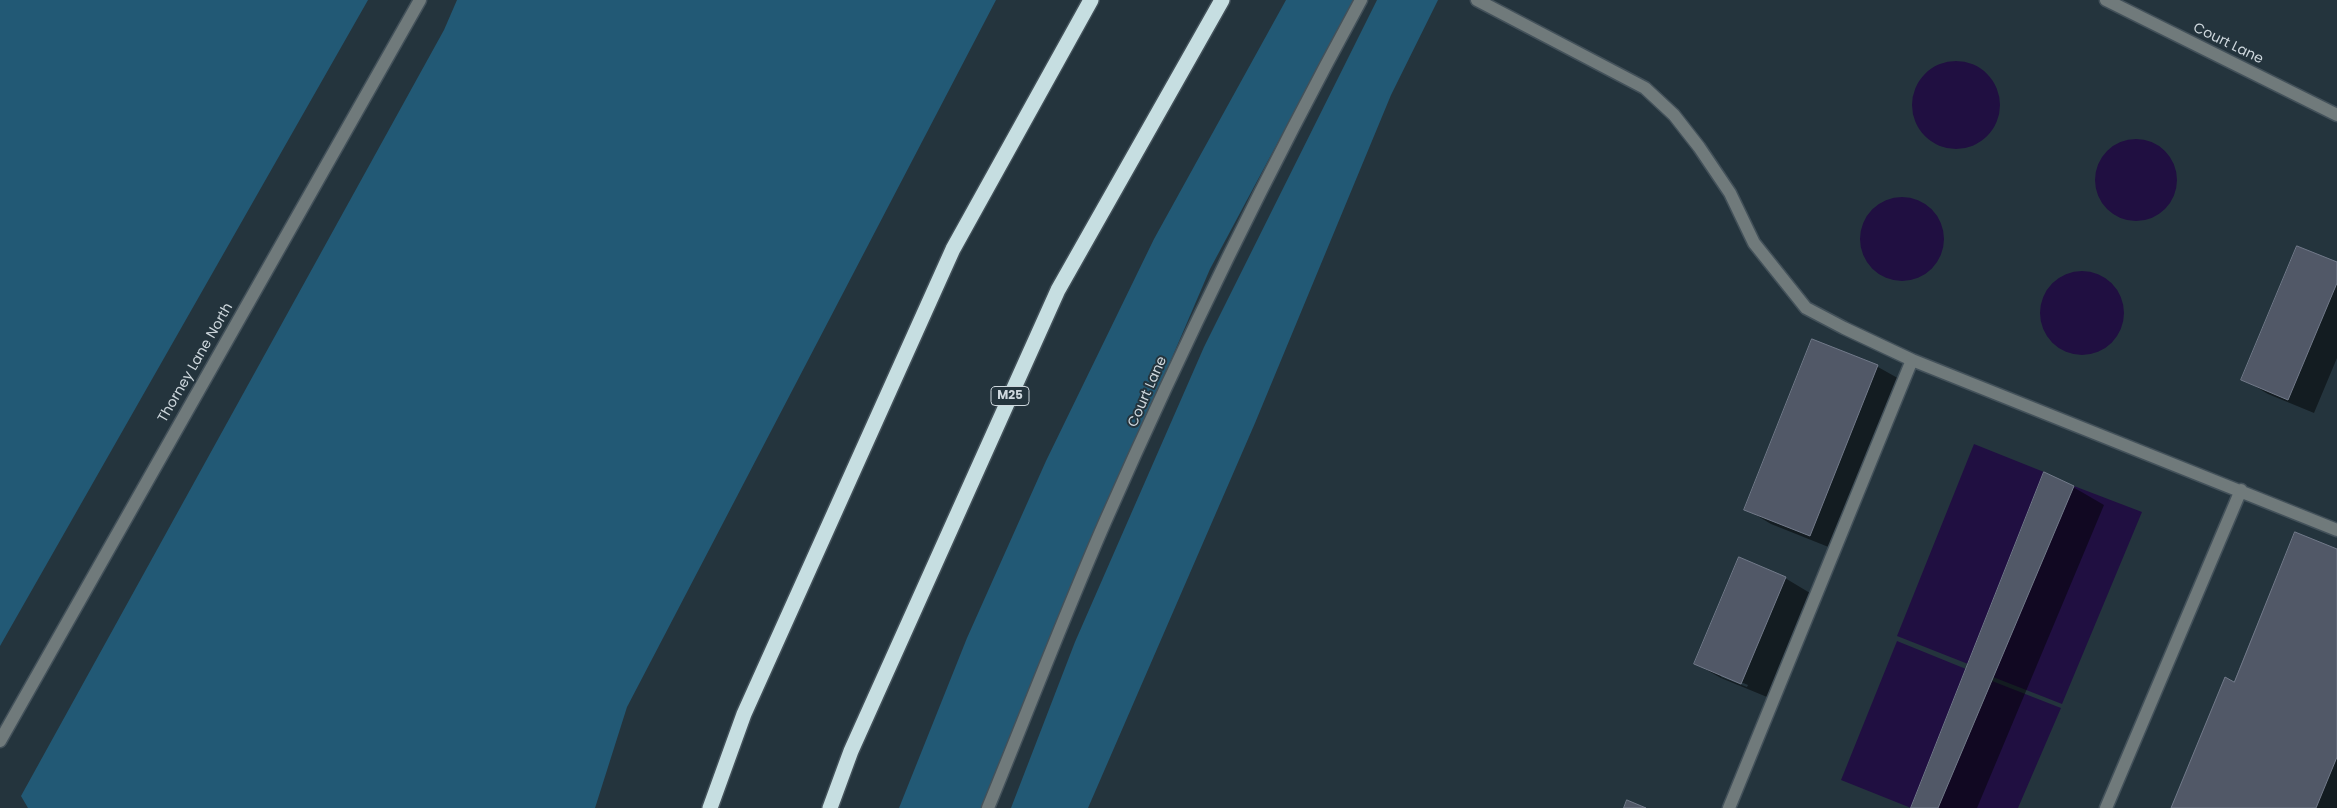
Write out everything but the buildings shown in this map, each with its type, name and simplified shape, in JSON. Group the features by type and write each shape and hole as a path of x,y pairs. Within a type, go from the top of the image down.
{"highway":[{"path":"710,808 744,714 953,249 1091,0"},
{"name":"M25","path":"830,808 855,742 1058,290 1222,0"}],"street":[{"name":"Thorney Lane North","path":"0,741 420,0"},
{"name":"Court Lane","path":"988,808 1104,524 1211,289 1290,130 1360,0"},
{"path":"1477,0 1645,88 1674,115 1699,147 1730,193 1754,243 1806,308 1912,360 2337,530"},
{"name":"Court Lane","path":"2106,0 2337,115"},
{"path":"1729,808 1912,360"},
{"path":"2106,808 2241,490"}],"shaded area":[{"path":"0,0 368,0 0,646"},
{"path":"457,0 996,0 627,707 595,808 28,808 21,796 444,30"},
{"path":"1286,0 1354,0 1210,269 1032,684 987,808 899,808 967,638 1046,461 1154,239"},
{"path":"1377,0 1438,0 1391,95 1255,423 1088,808 1011,808 1075,642 1204,347"},
{"path":"1956,61 1973,64 1987,74 1997,88 2000,105 1997,122 1987,136 1973,146 1956,149 1939,146 1925,136 1915,122 1912,105 1915,88 1925,74 1939,64"},
{"path":"2136,139 2152,142 2165,151 2174,164 2177,180 2174,196 2165,209 2152,218 2136,221 2120,218 2107,209 2098,196 2095,180 2098,164 2107,151 2120,142"},
{"path":"1902,197 1918,200 1932,209 1941,223 1944,239 1941,255 1932,269 1918,278 1902,281 1886,278 1872,269 1863,255 1860,239 1863,223 1872,209 1886,200"},
{"path":"2082,271 2098,274 2112,283 2121,297 2124,313 2121,329 2112,343 2098,352 2082,355 2066,352 2052,343 2043,329 2040,313 2043,297 2052,283 2066,274"},
{"path":"1974,444 2044,472 1968,664 1897,636"},
{"path":"2074,486 2142,512 2062,704 1993,677"},
{"path":"1897,641 1966,669 1911,808 1841,780"},
{"path":"1992,681 2061,708 2018,808 1938,808"}]}
